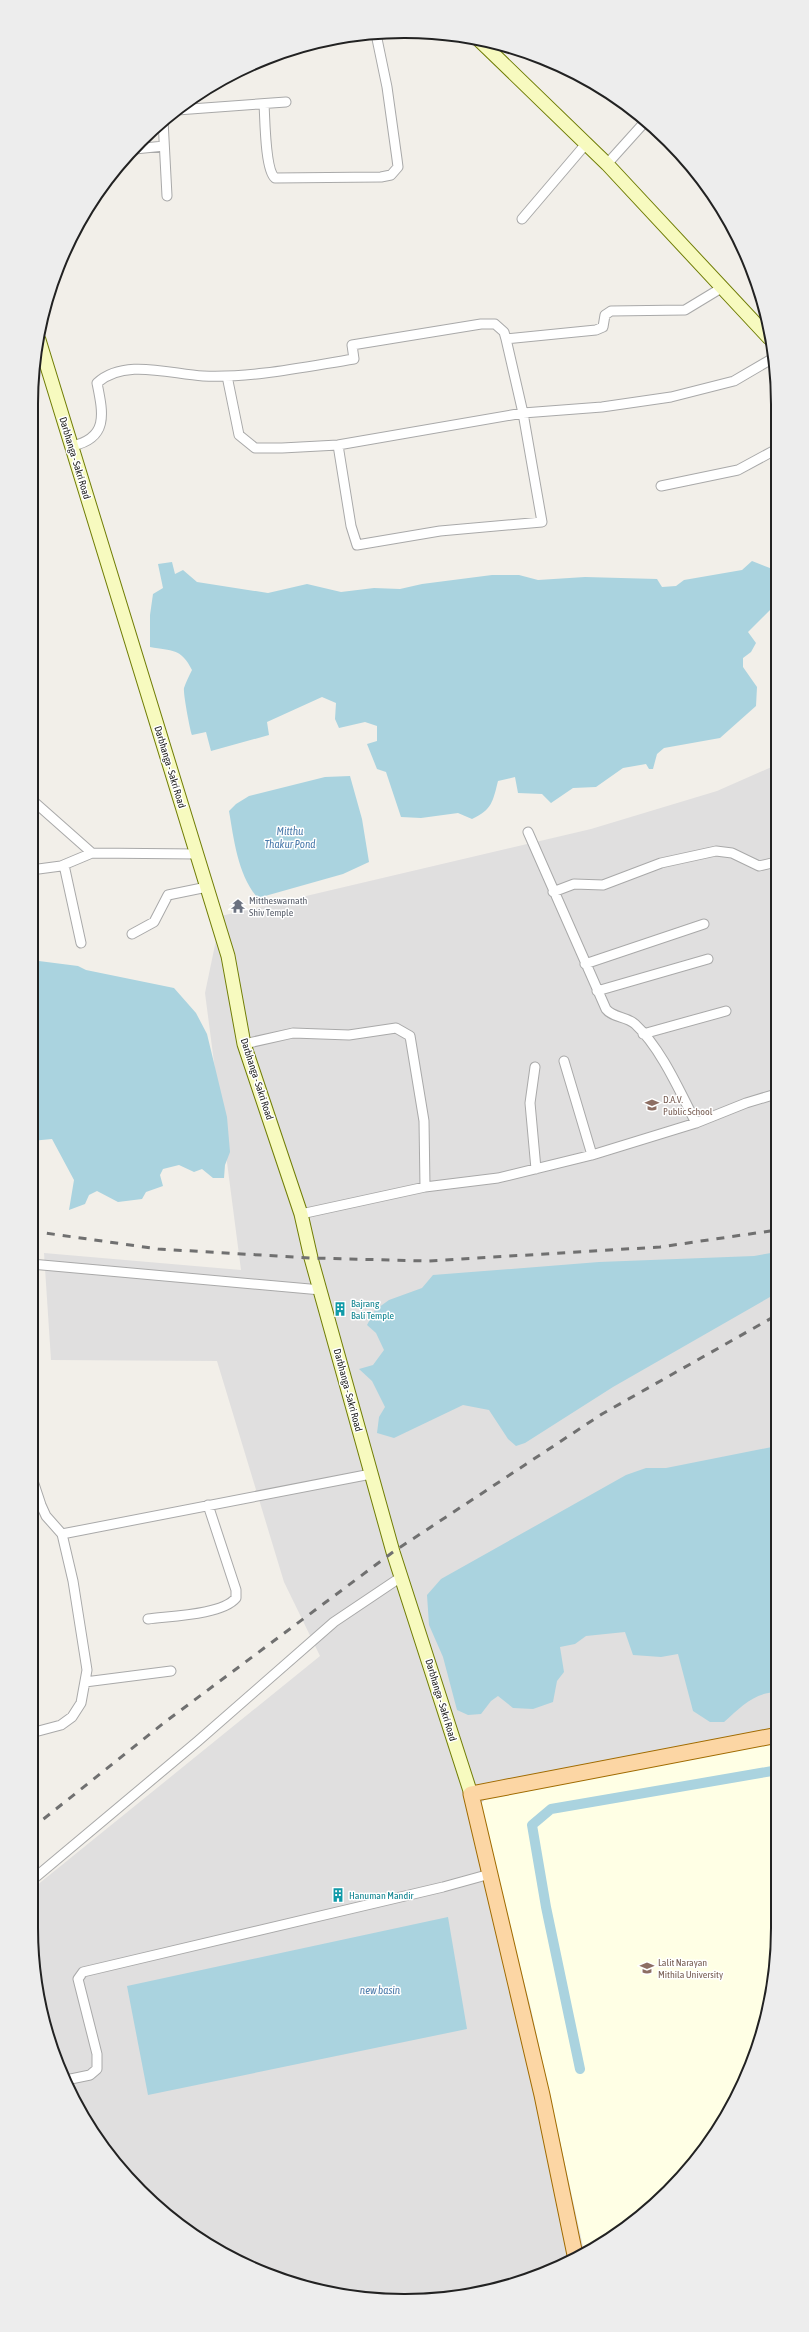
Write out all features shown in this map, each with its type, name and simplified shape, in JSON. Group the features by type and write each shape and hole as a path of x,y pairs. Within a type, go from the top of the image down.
{"main road":[{"path":"486,47 585,145 607,164 764,331"},
{"name":"Darbhanga - Sakri Road","path":"42,350 228,956 244,1044 301,1214 371,1474 401,1577 471,1794"},
{"path":"574,2252 542,2095 471,1794 771,1736"}],"street":[{"path":"264,104 269,165 272,176 275,178 380,177 391,175 398,167 387,87 377,39"},
{"path":"188,109 286,102"},
{"path":"607,164 642,125"},
{"path":"163,129 167,196"},
{"path":"522,219 585,145"},
{"path":"142,148 164,146"},
{"path":"506,339 599,329 603,327 605,315 614,310 685,310 723,287"},
{"path":"72,446 84,443 96,435 103,414 97,383 106,375 128,370 144,370 202,376 254,376 354,359 352,345 481,324 496,324 504,332 506,339 523,413 542,522 440,531 357,544 351,526 338,445"},
{"path":"227,376 239,435 255,448 338,445 523,413 602,407 670,397 734,382 768,361"},
{"path":"660,486 738,470 771,452"},
{"path":"38,804 92,853"},
{"path":"528,832 597,991 609,1013 629,1019 643,1034 673,1077 696,1123"},
{"path":"553,892 574,884 603,884 661,863 716,851 732,853 759,866 771,863"},
{"path":"38,869 64,865 92,853 197,854"},
{"path":"64,865 81,943"},
{"path":"132,934 154,922 168,895 207,887"},
{"path":"585,964 704,924"},
{"path":"597,991 708,959"},
{"path":"643,1034 726,1011"},
{"path":"244,1044 293,1033 349,1035 396,1028 410,1036 424,1121 426,1188"},
{"path":"564,1061 592,1156"},
{"path":"535,1067 530,1103 536,1169"},
{"path":"301,1214 426,1188 498,1178 592,1156 696,1123 746,1103 771,1096"},
{"path":"38,1265 321,1290"},
{"path":"62,1534 371,1474"},
{"path":"38,1496 46,1516 62,1534 85,1652 87,1670 81,1703 72,1717 61,1725 38,1731"},
{"path":"148,1619 213,1609 228,1604 236,1598 236,1590 208,1505"},
{"path":"38,1875 198,1741 328,1626 401,1577"},
{"path":"85,1682 171,1671"},
{"path":"71,2079 90,2075 98,2069 97,2054 78,1979 83,1972 443,1888 490,1874"}],"shaded area":[{"path":"771,767 771,1928 768,1975 759,2022 752,2045 733,2090 722,2111 695,2151 664,2187 646,2203 628,2218 588,2245 545,2266 522,2275 499,2282 452,2291 404,2294 381,2293 357,2291 310,2282 264,2266 221,2245 181,2218 145,2187 114,2151 87,2111 66,2068 50,2022 41,1975 38,1928 38,1884 320,1656 284,1582 217,1361 51,1360 44,1253 241,1270 205,993 221,916 591,829 717,791"},
{"name":"Lalit Narayan Mithila University","path":"771,1743 770,1951 764,1999 752,2045 733,2090 722,2111 695,2151 680,2169 664,2187 628,2218 583,2247 531,2009 479,1805 487,1798"}],"water":[{"path":"752,561 771,568 771,609 748,632 756,643 751,652 743,658 743,667 757,687 756,706 720,738 664,748 657,754 653,769 649,769 646,764 623,768 596,787 573,788 551,803 542,794 518,793 515,777 498,781 491,804 479,816 472,819 458,813 421,818 401,817 386,772 377,769 367,744 377,741 377,726 365,722 339,728 335,719 336,703 322,697 267,722 269,735 211,751 206,732 192,735 191,732 184,691 192,670 188,663 180,654 170,650 150,647 150,615 153,594 163,588 158,564 172,562 175,574 183,570 197,582 268,593 307,584 341,592 374,588 400,589 422,584 492,575 519,575 538,580 585,577 657,579 662,587 676,586 684,580 742,570"},
{"name":"Mitthu Thakur Pond","path":"350,776 362,819 369,862 343,874 258,898 251,889 241,868 229,811 236,804 249,796 325,777"},
{"path":"38,961 78,966 86,970 174,988 196,1013 207,1034 227,1117 230,1152 225,1165 224,1178 213,1178 202,1169 194,1172 179,1165 163,1169 160,1175 163,1186 146,1192 142,1199 118,1202 97,1191 89,1195 85,1204 69,1210 74,1180 52,1139 38,1140"},
{"path":"771,1253 771,1296 613,1387 525,1443 516,1446 508,1439 489,1410 463,1405 394,1438 377,1433 379,1417 385,1407 372,1381 359,1369 373,1365 384,1350 376,1333 367,1325 375,1310 389,1300 422,1288 433,1275 599,1262 754,1256"},
{"path":"771,1447 771,1693 748,1701 724,1722 710,1722 693,1711 678,1654 661,1657 633,1655 625,1632 586,1636 575,1644 560,1647 564,1672 557,1681 553,1702 533,1709 513,1708 498,1696 491,1701 481,1714 468,1715 457,1710 443,1657 429,1625 427,1595 441,1579 626,1475 646,1468 666,1468"},
{"name":"new basin","path":"448,1917 467,2029 148,2095 127,1986"}],"waterway":[{"path":"580,2069 546,1907 532,1825 551,1809 771,1771"}],"railway":[{"path":"38,1232 158,1249 311,1258 428,1261 660,1247 771,1231"},
{"path":"38,1823 165,1722 393,1552 602,1414 771,1318"}],"place":[{"name":"Mittheswarnath Shiv Temple","path":"238,906"},
{"name":"D.A.V. Public School","path":"652,1105"},
{"name":"Bajrang Bali Temple","path":"340,1309"},
{"name":"Hanuman Mandir","path":"338,1895"},
{"name":"Lalit Narayan Mithila University","path":"647,1968"}]}
